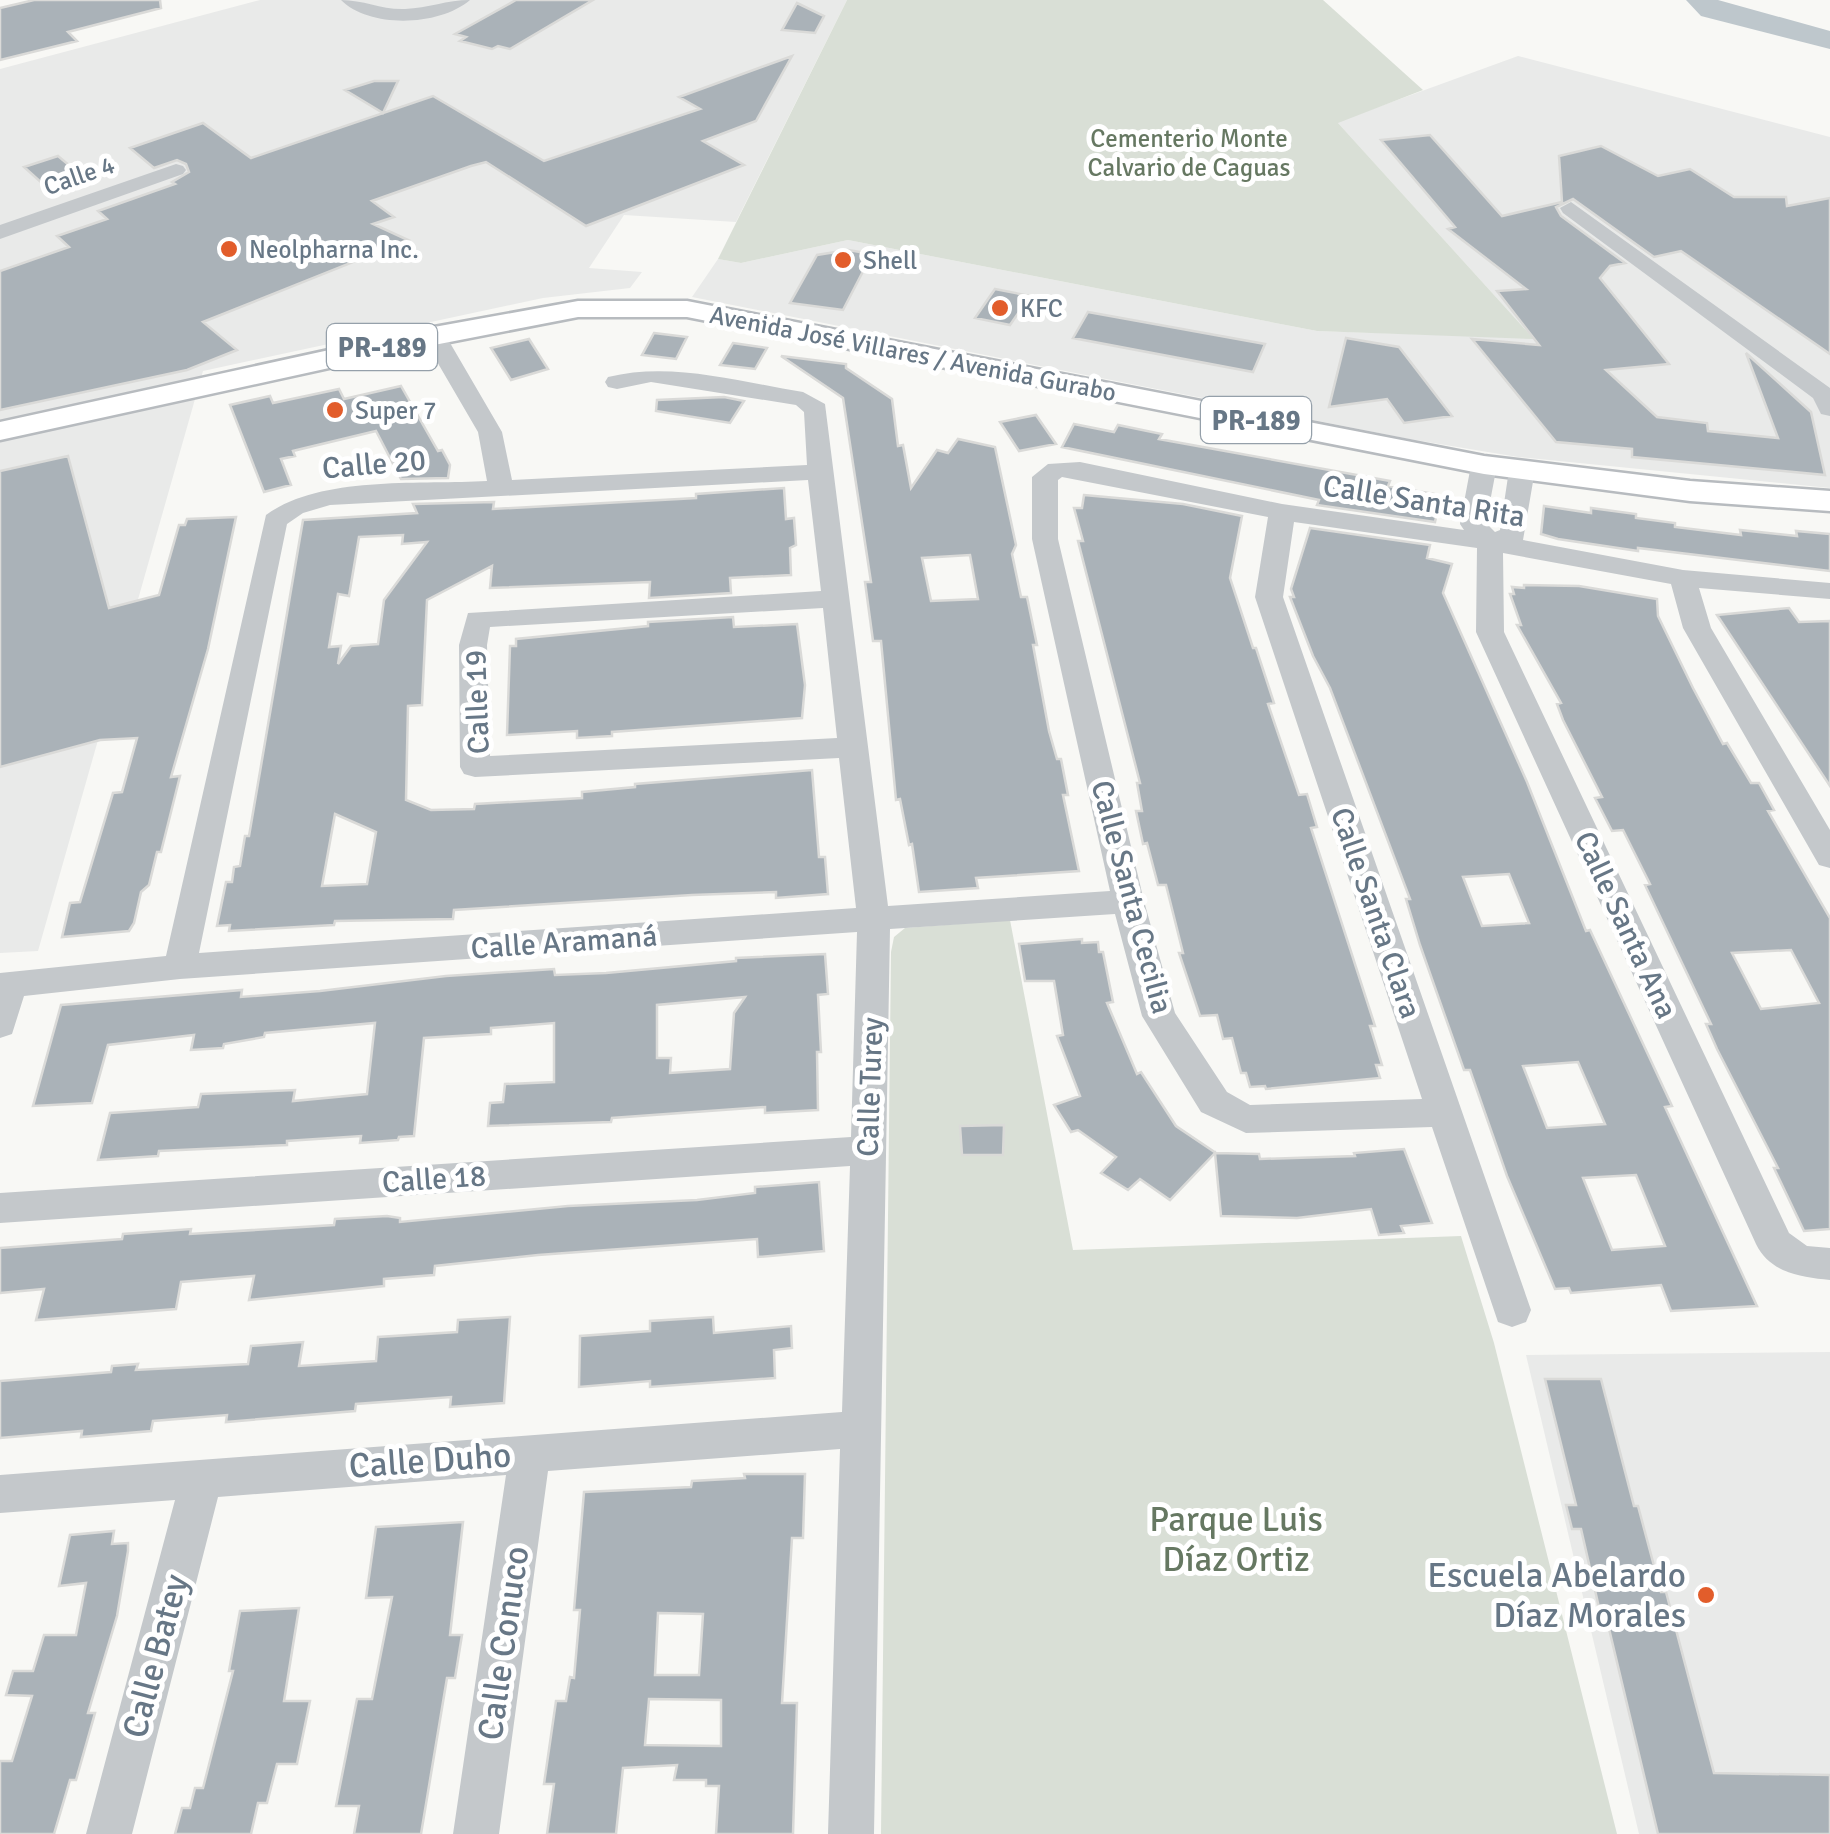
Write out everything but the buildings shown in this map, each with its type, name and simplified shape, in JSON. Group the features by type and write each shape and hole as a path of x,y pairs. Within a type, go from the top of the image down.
{"main road":[{"name":"Avenida José Villares / Avenida Gurabo","path":"0,432 434,336 578,309 687,309 1484,465 1690,492 1830,501"}],"street":[{"path":"350,0 368,13 398,16 432,12 461,0"},
{"name":"Calle 4","path":"0,232 176,170"},
{"path":"1571,208 1823,394 1830,409"},
{"path":"434,336 490,432 501,487"},
{"name":"Calle Turey","path":"617,382 651,375 803,400 816,409 820,472 874,921 851,1834"},
{"name":"Calle Santa Ana","path":"1484,465 1473,524 1490,542 1490,632 1775,1244 1800,1262 1830,1264"},
{"name":"Calle Santa Rita","path":"1045,510 1045,477 1057,469 1080,470 1282,512 1490,542 1683,578 1830,591"},
{"path":"1490,542 1513,535 1522,470"},
{"name":"Calle 20","path":"180,967 275,521 294,507 329,498 820,472"},
{"name":"Calle Santa Cecilia","path":"1045,510 1046,540 1128,901 1159,1016 1214,1102 1246,1119 1444,1112"},
{"name":"Calle Santa Clara","path":"1282,512 1269,596 1512,1310"},
{"path":"1683,578 1697,628 1830,857"},
{"name":"Calle 19","path":"835,599 478,618 472,646 475,767 854,746"},
{"name":"Calle Aramaná","path":"5,984 180,967 1128,901"},
{"path":"0,1026 5,984"},
{"name":"Calle 18","path":"0,1208 868,1150"},
{"name":"Calle Duho","path":"0,1494 860,1428"},
{"name":"Calle Conuco","path":"476,1834 530,1452"},
{"name":"Calle Batey","path":"109,1834 202,1477"}],"shaded area":[{"path":"260,0 847,0 736,222 624,215 589,268 642,272 630,288 543,298 203,371 38,951 0,953 0,69"},
{"path":"1518,56 1830,137 1830,488 1518,457 1409,439 692,297 718,259 741,263 848,240 1317,331 1533,338 1337,122"},
{"name":"Escuela Abelardo Díaz Morales","path":"1830,1352 1830,1834 1639,1834 1526,1355"}],"green space":[{"name":"Cementerio Monte Calvario de Caguas","path":"847,0 1323,0 1423,90 1338,123 1534,339 1317,331 848,240 741,263 718,259"},
{"name":"Parque Luis Díaz Ortiz","path":"1010,920 1073,1250 1461,1236 1494,1343 1617,1834 881,1834 891,952 894,937 905,928"}],"waterway":[{"path":"1701,0 1711,10 1830,40"}],"place":[{"name":"Neolpharna Inc.","path":"229,249"},
{"name":"Shell","path":"843,260"},
{"name":"KFC","path":"1000,308"},
{"name":"Super 7","path":"335,410"},
{"name":"Escuela Abelardo Díaz Morales","path":"1706,1595"}]}
